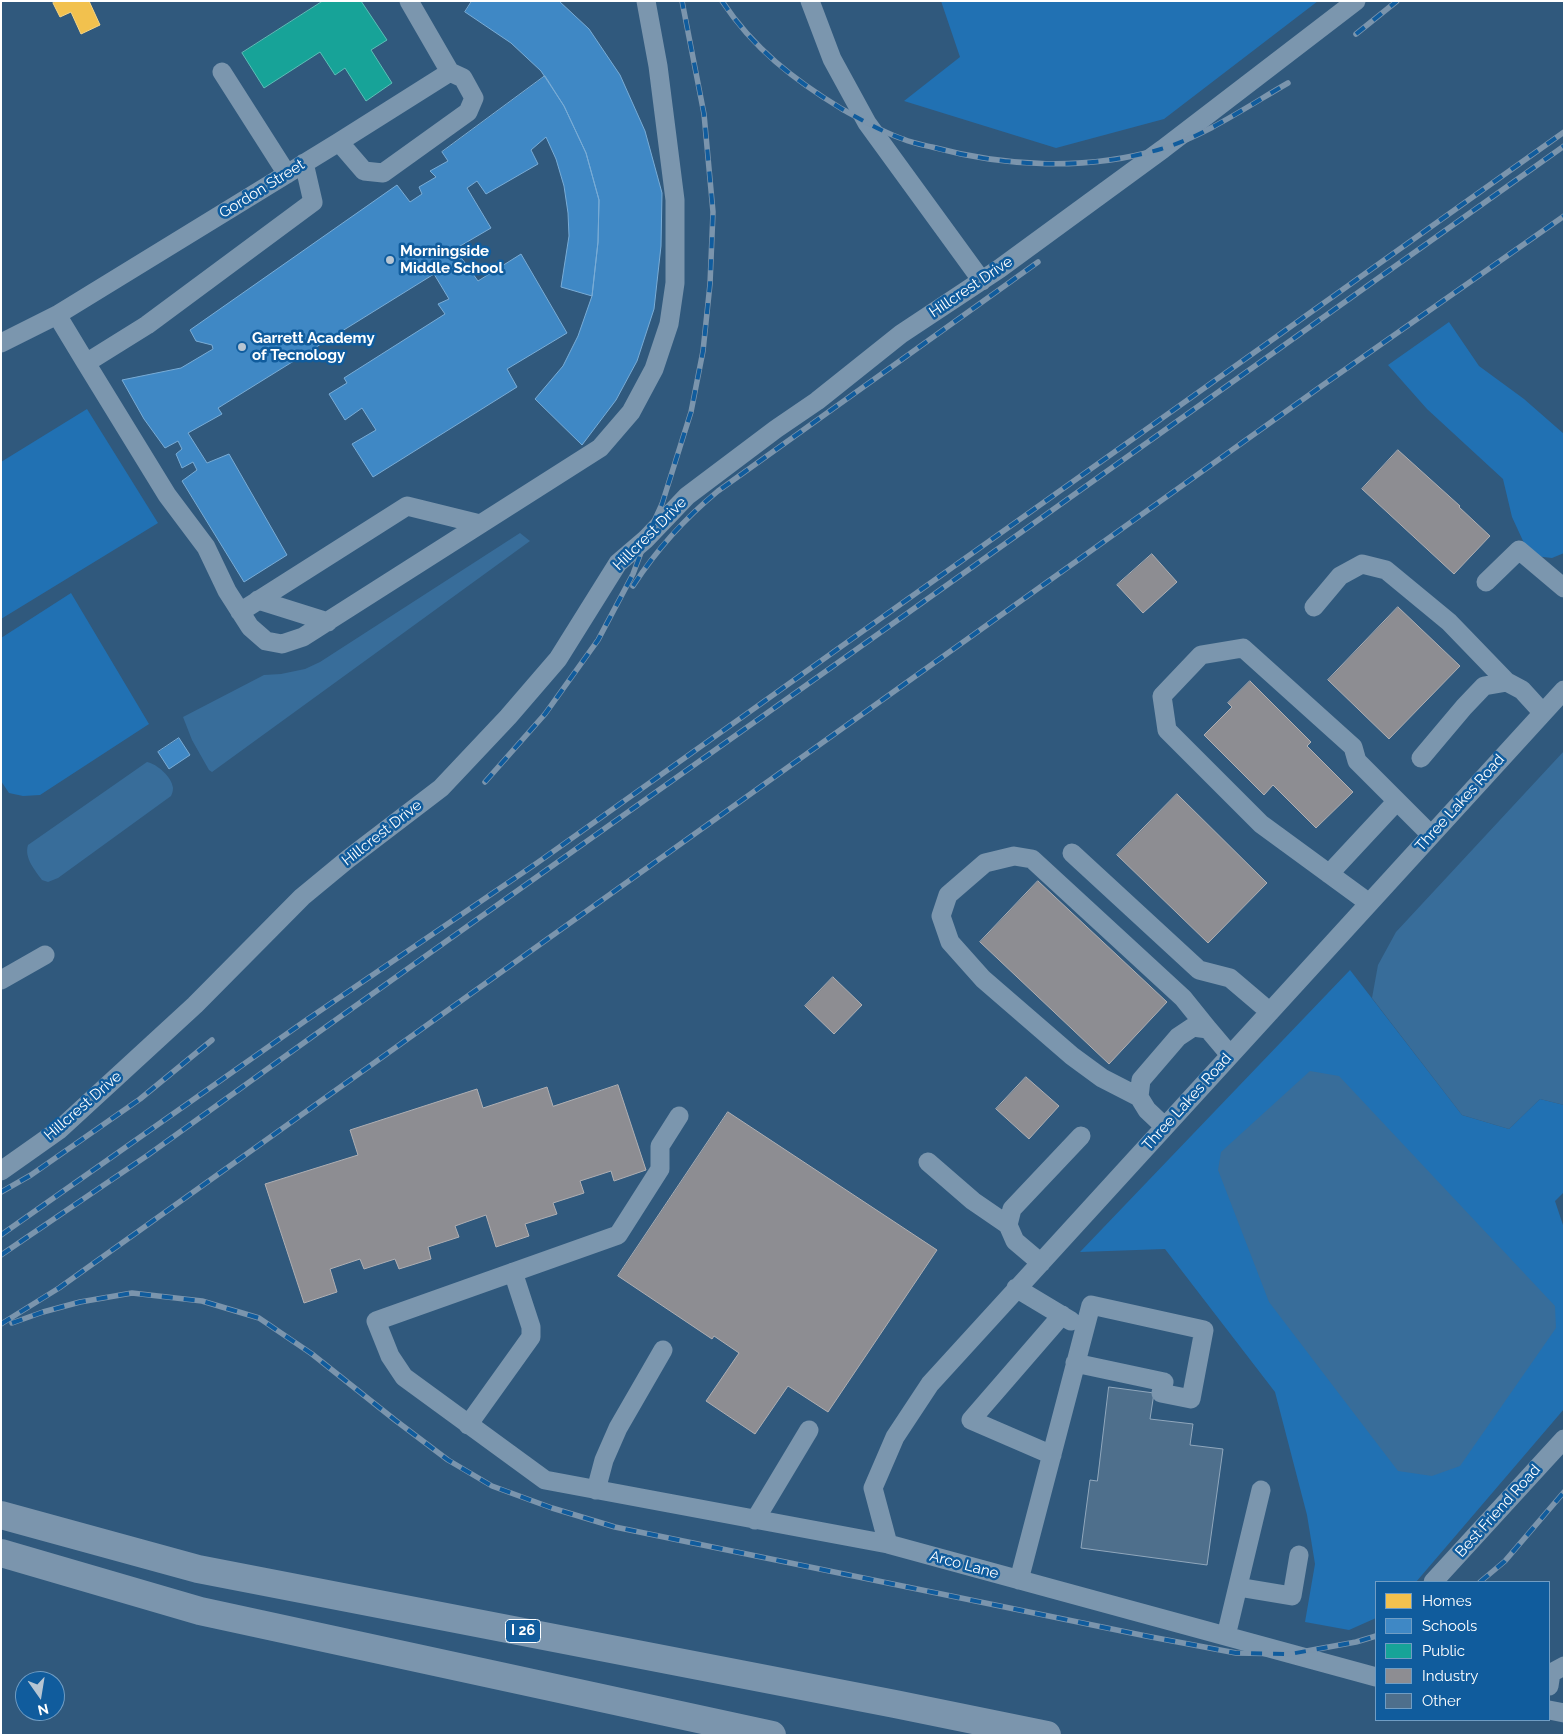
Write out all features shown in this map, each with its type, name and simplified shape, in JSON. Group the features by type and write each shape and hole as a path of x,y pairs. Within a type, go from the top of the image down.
{"highway":[{"name":"I 26","path":"1,1515 198,1569 1048,1735"},
{"path":"1,1554 200,1611 772,1735"}],"street":[{"path":"339,142 364,171 383,173 468,112 474,98 463,78 450,72 410,1"},
{"path":"57,315 167,495 206,547 227,591 250,627 266,641 282,644 303,637 600,448 631,412 654,368 669,324 675,284 675,200 658,66 646,1"},
{"path":"810,1 832,58 867,123 982,281"},
{"name":"Hillcrest Drive","path":"1,1171 59,1130 195,1005 302,897 348,859 441,788 508,717 558,659 618,563 646,539 687,496 776,428 817,401 901,334 982,281 1163,149 1356,1"},
{"path":"222,72 287,174"},
{"name":"Gordon Street","path":"1,343 57,315 450,72"},
{"path":"86,363 146,325 313,202 304,163"},
{"path":"240,612 407,506 480,524"},
{"path":"1486,582 1518,550 1564,588"},
{"path":"1314,608 1340,576 1362,564 1386,570 1449,622 1507,682 1522,690 1543,713"},
{"path":"258,600 328,622"},
{"path":"1369,903 1260,824 1167,730 1162,696 1201,655 1243,648 1353,747 1357,761 1431,835"},
{"path":"1420,758 1484,686 1507,682"},
{"name":"Three Lakes Road","path":"888,1544 873,1488 895,1437 930,1384 1564,690"},
{"path":"1329,874 1396,801"},
{"path":"1072,853 1199,970 1230,978 1270,1012"},
{"path":"1165,1127 1147,1110 1139,1097 1102,1078 1072,1056 983,979 950,942 941,916 948,895 985,863 1014,856 1032,859 1142,958 1183,998 1230,1055"},
{"path":"1,980 45,955"},
{"path":"1139,1097 1141,1080 1178,1037 1193,1027 1208,1029"},
{"path":"513,1272 531,1327 531,1337 468,1425 404,1377 390,1356 376,1321 513,1272 618,1235 660,1168 660,1146 678,1116"},
{"path":"1008,1225 1012,1209 1081,1136"},
{"path":"928,1162 973,1201 1008,1225 1015,1241 1041,1263"},
{"path":"1016,1288 1085,1329"},
{"path":"1020,1580 1075,1363 1091,1305 1204,1330 1190,1399 1161,1393 1164,1382 1075,1363"},
{"path":"1052,1455 972,1420 1062,1316"},
{"path":"596,1490 604,1460 618,1428 663,1350"},
{"name":"Arco Lane","path":"468,1425 545,1480 888,1544 1375,1677"},
{"path":"755,1520 809,1430"},
{"name":"Best Friend Road","path":"1434,1581 1564,1439"},
{"path":"1226,1636 1261,1490"},
{"path":"1238,1587 1292,1596 1299,1555"},
{"path":"1550,1680 1551,1673 1564,1666"},
{"path":"1550,1710 1564,1713"}],"shaded area":[{"path":"941,1 1318,1 1164,119 1056,148 904,101 960,57"},
{"path":"1449,322 1479,366 1524,399 1564,434 1564,553 1552,558 1535,556 1524,543 1512,517 1503,479 1427,409 1388,365"},
{"path":"87,409 158,523 1,619 1,462"},
{"path":"520,533 530,541 212,772 209,770 192,740 183,717 264,675 305,669 320,662"},
{"path":"71,593 149,724 40,795 23,796 9,793 1,781 1,638"},
{"path":"1564,751 1564,1105 1540,1099 1509,1129 1462,1115 1372,998 1378,965 1396,932"},
{"path":"147,762 159,768 167,775 173,788 171,796 58,878 48,882 42,880 29,859 28,845"},
{"path":"1350,970 1462,1115 1509,1129 1540,1099 1564,1105 1564,1192 1555,1201 1564,1228 1564,1409 1417,1581 1375,1581 1375,1618 1349,1630 1305,1622 1315,1564 1307,1515 1275,1392 1165,1249 1080,1252"},
{"path":"1310,1071 1339,1076 1555,1306 1556,1328 1460,1466 1432,1476 1398,1471 1269,1302 1218,1170 1221,1152"}],"building: Homes":[{"path":"56,1 89,1 100,25 81,34 71,12 60,17 53,3"}],"building: Schools":[{"path":"472,1 559,1 589,29 620,75 645,131 662,193 661,246 654,309 637,361 616,400 582,445 535,399 563,366 578,336 592,296 598,242 599,200 586,153 564,106 541,71 511,43 465,12"},
{"path":"545,76 564,106 586,153 599,200 598,242 592,296 561,287 569,236 568,213 564,186 556,159 546,137 531,150 538,164 486,194 477,181 467,188 491,228 455,249 478,281 521,254 567,333 507,369 517,387 373,477 352,444 376,430 362,408 345,420 329,394 347,383 344,378 445,314 438,304 449,299 434,274 218,408 222,414 188,433 207,463 229,454 287,555 244,582 182,481 197,470 193,462 182,468 176,454 182,449 178,441 165,448 144,419 122,380 181,368 213,349 212,345 196,341 190,330 397,185 410,202 422,194 419,187 436,177 430,171 448,161 442,152"},
{"path":"179,738 190,755 169,769 158,752"}],"building: Public":[{"path":"323,1 361,1 387,40 371,50 392,83 366,101 345,68 335,75 320,52 264,88 242,53"}],"building: Industry":[{"path":"1398,450 1490,536 1454,574 1362,489"},
{"path":"1152,554 1177,582 1143,613 1117,585"},
{"path":"1398,607 1460,666 1389,739 1328,680"},
{"path":"1250,681 1311,742 1307,746 1353,792 1316,828 1273,785 1264,795 1204,735 1232,707 1228,703"},
{"path":"1177,794 1267,883 1208,943 1117,855"},
{"path":"1038,881 1167,1002 1109,1064 980,942"},
{"path":"833,977 862,1005 834,1034 805,1006"},
{"path":"1026,1077 1059,1106 1029,1139 996,1109"},
{"path":"618,1085 646,1170 614,1181 611,1171 580,1181 584,1193 553,1203 557,1214 525,1224 529,1236 496,1247 486,1215 455,1226 459,1237 428,1247 431,1259 399,1269 395,1259 364,1269 360,1259 330,1269 337,1292 304,1303 265,1184 358,1155 350,1130 477,1089 483,1108 547,1087 553,1106"},
{"path":"728,1112 937,1250 828,1412 788,1386 755,1434 706,1401 739,1353 714,1336 712,1339 618,1276"}],"building: Other":[{"path":"1109,1387 1154,1393 1150,1419 1193,1424 1190,1445 1223,1449 1207,1565 1081,1548 1090,1480 1097,1481"}],"railway":[{"path":"485,782 545,714 598,640 633,574 662,504 691,412 703,351 710,284 713,212 704,114 682,1"},
{"path":"722,1 747,34 776,62 807,86 842,109 910,142 988,159 1046,164 1075,163 1104,161 1161,149 1210,128 1288,83"},
{"path":"1356,34 1397,1"},
{"path":"1,1235 305,1021 537,863 1564,132"},
{"path":"1,1255 148,1155 1564,146"},
{"path":"1,1324 59,1288 1323,385 1564,216"},
{"path":"633,586 672,535 718,491 1038,262"},
{"path":"1,1192 31,1175 140,1099 212,1040"},
{"path":"12,1323 80,1302 132,1293 202,1301 259,1318 312,1354 448,1460 492,1486 552,1508 615,1527 1236,1653 1290,1654 1356,1642 1375,1636"},
{"path":"1481,1581 1505,1561 1564,1492"}],"place":[{"name":"Morningside Middle School","path":"390,260"},
{"name":"Garrett Academy of Tecnology","path":"242,347"}]}
